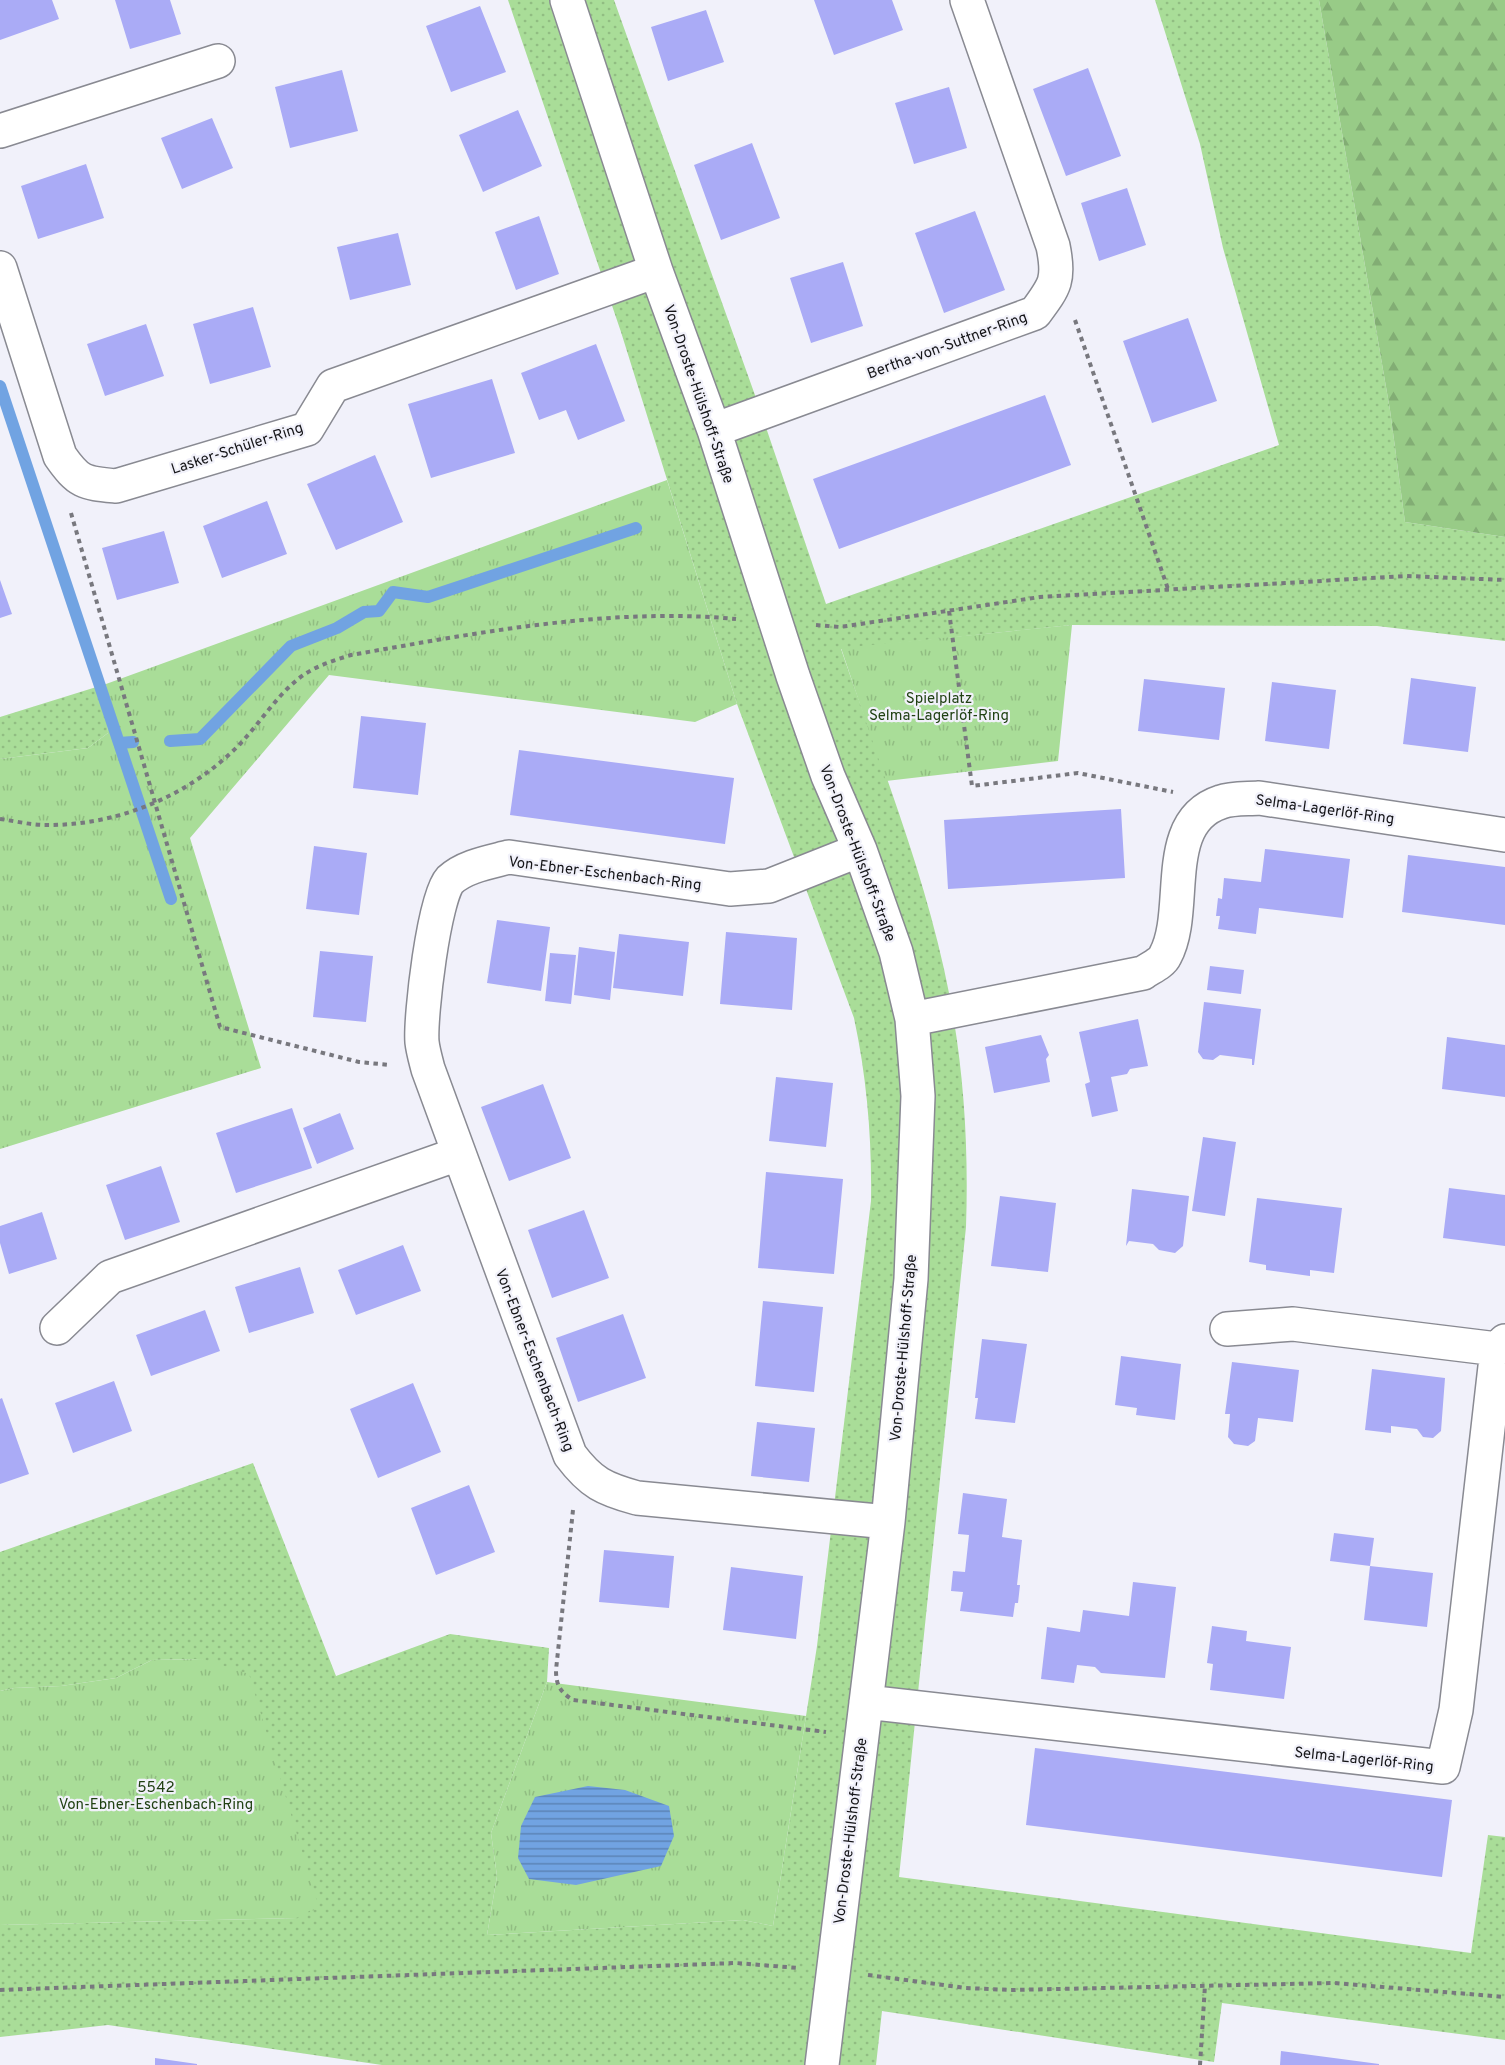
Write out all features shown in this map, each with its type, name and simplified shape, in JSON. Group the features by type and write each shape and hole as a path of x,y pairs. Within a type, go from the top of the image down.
{"street":[{"name":"Von-Droste-Hülshoff-Straße","path":"567,0 656,271 714,430 775,623 828,776 860,850 896,952 912,1019 918,1096 910,1279 888,1522 822,2065"},
{"path":"967,0 1053,246 1058,271"},
{"path":"0,131 218,61"},
{"name":"Lasker-Schüler-Ring","path":"0,268 60,456 75,476 91,484 116,486 307,429 333,386 656,271"},
{"name":"Bertha-von-Suttner-Ring","path":"714,430 1035,313 1049,295 1058,271"},
{"name":"Selma-Lagerlöf-Ring","path":"912,1019 1143,973 1165,957 1171,939 1183,840 1198,817 1221,802 1258,798 1505,835"},
{"name":"Von-Ebner-Eschenbach-Ring","path":"860,850 769,886 730,889 509,857 475,866 449,881 437,912 425,998 422,1042 428,1069 458,1154 570,1455 585,1475 605,1490 637,1498 888,1522"},
{"path":"57,1328 110,1277 458,1154"},
{"name":"Selma-Lagerlöf-Ring","path":"866,1702 1443,1767 1456,1710 1501,1345 1293,1324 1227,1329"}],"path":[{"path":"1058,271 1168,589"},
{"path":"60,456 73,524 220,1027 359,1062 428,1069"},
{"path":"0,819 44,825 92,822 154,804 202,778 239,745 297,680 321,665 351,655 583,619 686,614 840,627 1040,597 1407,576 1505,580"},
{"path":"949,611 972,786 1078,773 1221,802"},
{"path":"585,1475 573,1511 556,1670 558,1689 563,1694 573,1700 862,1736"},
{"path":"0,1990 736,1963 834,1971 966,1988 1011,1990 1345,1983 1505,1997"},
{"path":"1200,2065 1205,1985"}],"green space":[{"path":"508,0 614,0 756,398 826,604 1279,445 1223,248 1200,144 1155,0 1319,0 1390,410 1405,522 1505,537 1505,641 1377,626 1072,625 841,649 897,808 934,928 956,1033 965,1130 966,1227 899,1877 1471,1953 1488,1835 1505,1837 1505,2040 1222,2003 1214,2062 882,2011 876,2065 382,2065 108,2025 0,2037 0,1925 296,1918 202,1659 152,1660 116,1678 61,1686 14,1688 0,1691 0,1552 253,1463 336,1676 450,1634 549,1648 547,1682 491,1833 497,1876 487,1935 743,1920 773,1926 817,1646 871,1201 871,1155 862,1064 854,1018 737,704 621,332"},
{"path":"1319,0 1505,0 1505,537 1405,522 1390,410"},
{"path":"667,480 737,704 695,722 329,675 190,838 261,1068 0,1149 0,759 88,748 108,733 106,684"},
{"name":"Spielplatz Selma-Lagerlöf-Ring","path":"1072,625 1058,761 886,781 841,648"},
{"path":"106,684 108,733 88,748 0,759 0,717"},
{"name":"5542 Von-Ebner-Eschenbach-Ring","path":"202,1659 249,1674 319,1908 296,1918 0,1925 0,1691 14,1688 61,1686 116,1678 152,1660"},
{"path":"547,1682 806,1716 773,1926 743,1920 487,1935 497,1876 491,1833"}],"water":[{"path":"588,1786 625,1790 669,1806 674,1836 661,1866 576,1885 529,1879 518,1858 521,1826 535,1797"}],"building":[{"path":"0,0 52,0 59,19 0,40"},
{"path":"115,0 170,0 181,34 130,49"},
{"path":"814,0 892,0 903,30 834,55"},
{"path":"480,6 506,72 451,92 426,26"},
{"path":"706,10 724,62 668,81 651,27"},
{"path":"1088,68 1121,156 1066,176 1033,89"},
{"path":"342,70 358,131 290,148 275,87"},
{"path":"949,87 967,148 914,164 895,103"},
{"path":"518,110 542,166 483,192 459,135"},
{"path":"212,118 233,168 182,189 161,138"},
{"path":"752,143 780,218 721,240 694,165"},
{"path":"86,164 104,218 38,239 21,186"},
{"path":"1127,188 1146,245 1099,261 1081,203"},
{"path":"975,211 1005,290 944,313 915,233"},
{"path":"539,216 559,274 516,290 495,232"},
{"path":"398,233 411,285 350,300 337,247"},
{"path":"843,262 863,326 811,343 790,278"},
{"path":"253,307 271,367 210,384 193,324"},
{"path":"1188,318 1217,401 1152,423 1123,341"},
{"path":"146,324 164,376 105,396 87,344"},
{"path":"596,344 625,421 578,440 566,410 539,420 521,373"},
{"path":"492,379 515,453 431,478 408,404"},
{"path":"1045,395 1071,465 839,549 813,479"},
{"path":"375,455 403,522 336,550 307,484"},
{"path":"267,501 287,554 222,578 203,526"},
{"path":"164,531 179,583 117,600 102,548"},
{"path":"0,580 12,614 0,618"},
{"path":"1411,678 1476,687 1468,752 1403,744"},
{"path":"1144,679 1225,688 1219,740 1138,731"},
{"path":"1272,682 1336,690 1329,749 1265,741"},
{"path":"361,716 426,723 418,795 353,788"},
{"path":"519,750 734,778 725,844 510,815"},
{"path":"1121,809 1125,878 948,889 944,820"},
{"path":"314,846 367,853 359,915 306,909"},
{"path":"1265,849 1350,859 1343,918 1259,908 1256,934 1218,929 1220,916 1216,916 1218,898 1222,899 1224,878 1261,882"},
{"path":"1408,855 1505,867 1505,925 1402,912"},
{"path":"497,920 550,927 541,991 487,983"},
{"path":"726,932 797,938 792,1010 720,1004"},
{"path":"619,934 689,942 683,996 613,988"},
{"path":"579,947 615,952 610,1000 574,995"},
{"path":"320,951 373,956 366,1022 313,1017"},
{"path":"550,953 576,955 571,1004 545,1001"},
{"path":"1210,966 1244,970 1241,994 1207,990"},
{"path":"1204,1002 1261,1009 1254,1065 1252,1065 1252,1059 1220,1055 1213,1060 1203,1059 1198,1052"},
{"path":"1138,1019 1148,1066 1130,1069 1127,1074 1111,1077 1118,1111 1092,1117 1085,1084 1090,1082 1079,1032"},
{"path":"1041,1035 1049,1055 1046,1059 1050,1082 994,1093 985,1047"},
{"path":"1447,1037 1505,1045 1505,1097 1442,1089"},
{"path":"776,1077 833,1083 826,1147 769,1141"},
{"path":"543,1084 571,1158 509,1181 481,1107"},
{"path":"292,1108 312,1168 236,1193 216,1133"},
{"path":"340,1113 354,1149 317,1164 303,1128"},
{"path":"1203,1137 1236,1142 1225,1216 1192,1211"},
{"path":"161,1166 180,1222 125,1240 106,1185"},
{"path":"766,1172 843,1179 834,1274 758,1268"},
{"path":"1449,1188 1505,1195 1505,1246 1443,1238"},
{"path":"1132,1189 1189,1196 1183,1246 1175,1253 1159,1250 1153,1244 1129,1241 1126,1246"},
{"path":"1000,1196 1056,1203 1048,1272 991,1266"},
{"path":"1257,1198 1342,1208 1334,1273 1310,1270 1310,1276 1266,1270 1266,1265 1249,1262"},
{"path":"584,1210 609,1278 552,1298 528,1230"},
{"path":"42,1212 57,1259 9,1274 0,1243 0,1226"},
{"path":"403,1245 421,1291 356,1315 338,1270"},
{"path":"300,1267 314,1313 249,1333 235,1287"},
{"path":"763,1301 823,1307 814,1392 755,1386"},
{"path":"205,1310 220,1351 151,1376 136,1335"},
{"path":"623,1314 646,1378 578,1402 556,1338"},
{"path":"982,1339 1027,1344 1015,1423 975,1419 978,1398 975,1398"},
{"path":"1121,1356 1181,1364 1175,1420 1136,1415 1137,1408 1115,1405"},
{"path":"1232,1362 1299,1370 1293,1422 1258,1418 1255,1441 1248,1446 1234,1444 1228,1437 1230,1414 1225,1414"},
{"path":"1372,1369 1445,1378 1441,1431 1433,1438 1423,1437 1417,1429 1391,1426 1391,1433 1365,1430"},
{"path":"114,1381 132,1431 73,1453 55,1403"},
{"path":"413,1383 441,1452 378,1478 350,1409"},
{"path":"2,1398 29,1474 0,1484 0,1399"},
{"path":"757,1422 815,1428 809,1482 751,1476"},
{"path":"469,1485 495,1552 436,1575 411,1508"},
{"path":"963,1493 1007,1499 1002,1537 1022,1540 1017,1585 1020,1585 1018,1603 1015,1603 1013,1617 960,1611 963,1592 951,1591 953,1571 965,1572 969,1535 958,1534"},
{"path":"1334,1533 1374,1538 1370,1566 1330,1561"},
{"path":"604,1550 674,1556 669,1608 599,1602"},
{"path":"1370,1566 1433,1573 1427,1627 1364,1620"},
{"path":"731,1567 803,1576 796,1639 723,1630"},
{"path":"1133,1582 1176,1587 1165,1678 1101,1673 1095,1667 1077,1665 1074,1683 1041,1679 1047,1627 1080,1632 1083,1610 1129,1616"},
{"path":"1212,1626 1247,1631 1246,1641 1291,1647 1284,1699 1210,1690 1213,1664 1207,1663"},
{"path":"1035,1748 1452,1800 1442,1877 1026,1825"},
{"path":"1281,2051 1379,2064 1379,2065 1280,2065"},
{"path":"155,2058 197,2064 197,2065 155,2065"}],"waterway":[{"path":"0,386 171,899"},
{"path":"170,741 200,739 291,646 337,628 364,612 379,611 393,592 428,597 636,528"},
{"path":"119,743 133,742"}]}
